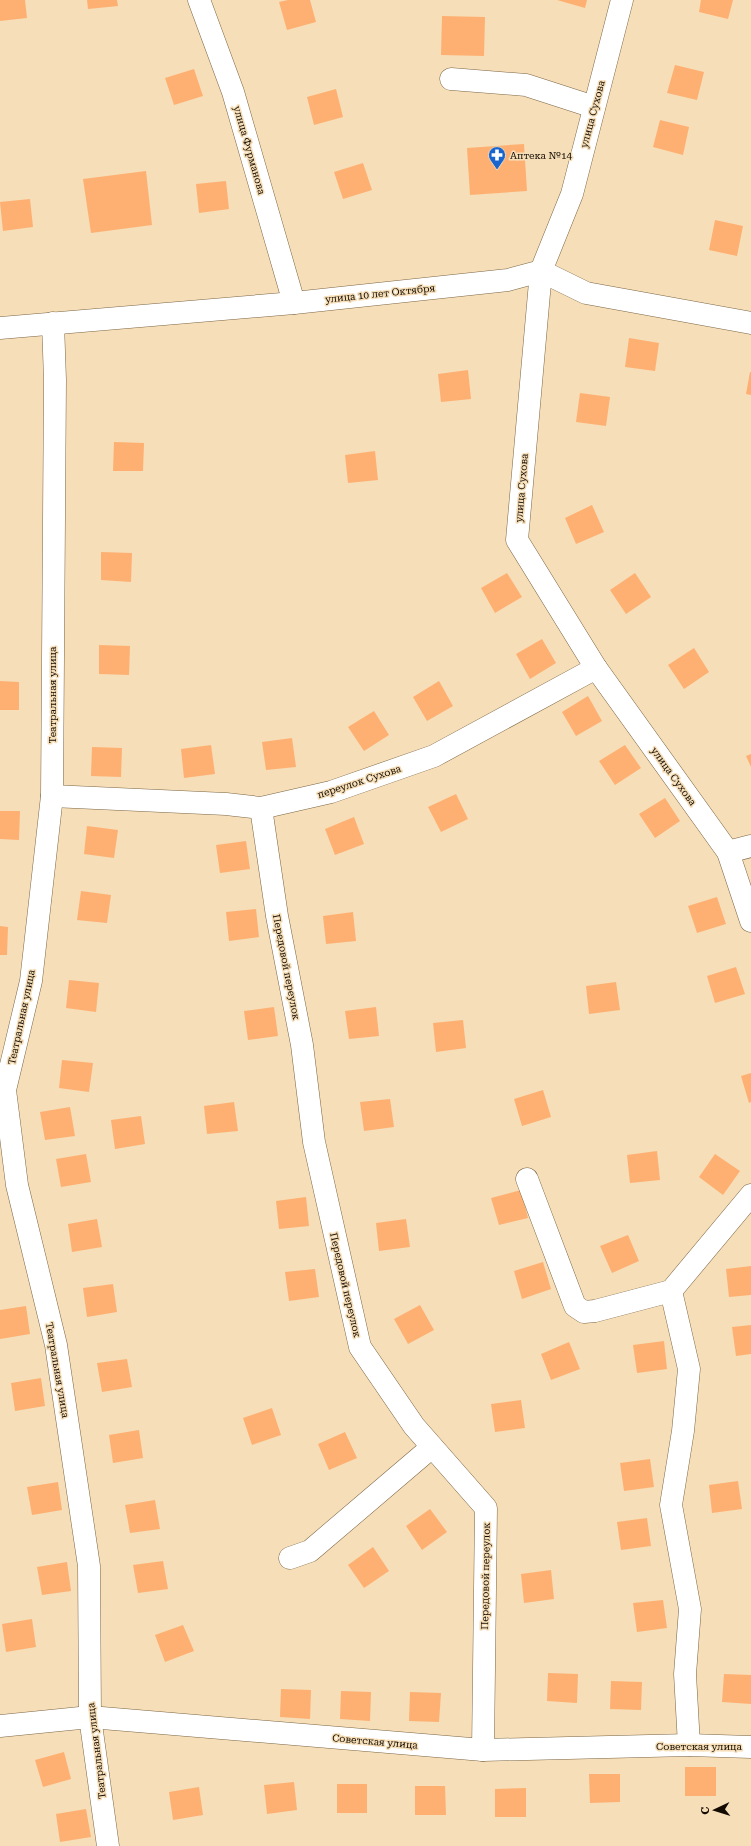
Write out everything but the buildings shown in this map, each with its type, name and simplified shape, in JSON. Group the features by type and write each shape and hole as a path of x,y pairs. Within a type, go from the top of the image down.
{"street":[{"name":"улица Фурманова","path":"199,0 233,92 294,302"},
{"name":"улица Сухова","path":"622,0 572,194 541,270 517,540 596,668 728,852 751,921"},
{"path":"451,79 526,85 594,107"},
{"name":"улица 10 лет Октября","path":"0,328 294,302 508,280 541,270"},
{"path":"541,270 586,293 751,323"},
{"name":"Театральная улица","path":"53,323 55,380 52,796 31,981 2,1091 17,1185 56,1344 89,1566 90,1717 108,1846"},
{"name":"переулок Сухова","path":"52,796 226,804 261,808 331,792 434,756 596,668"},
{"name":"Передовой переулок","path":"261,808 277,916 302,1045 314,1142 360,1347 414,1426 486,1508 483,1750"},
{"path":"728,852 751,846"},
{"path":"527,1179 575,1306 584,1312 671,1291 751,1195"},
{"path":"671,1291 689,1369 683,1431 671,1505 690,1609 685,1674 689,1745"},
{"path":"290,1558 310,1551 432,1447"},
{"name":"Советская улица","path":"0,1726 90,1717 483,1750 689,1745 751,1746"}],"place":[{"name":"Аптека №14","path":"497,170"}]}
